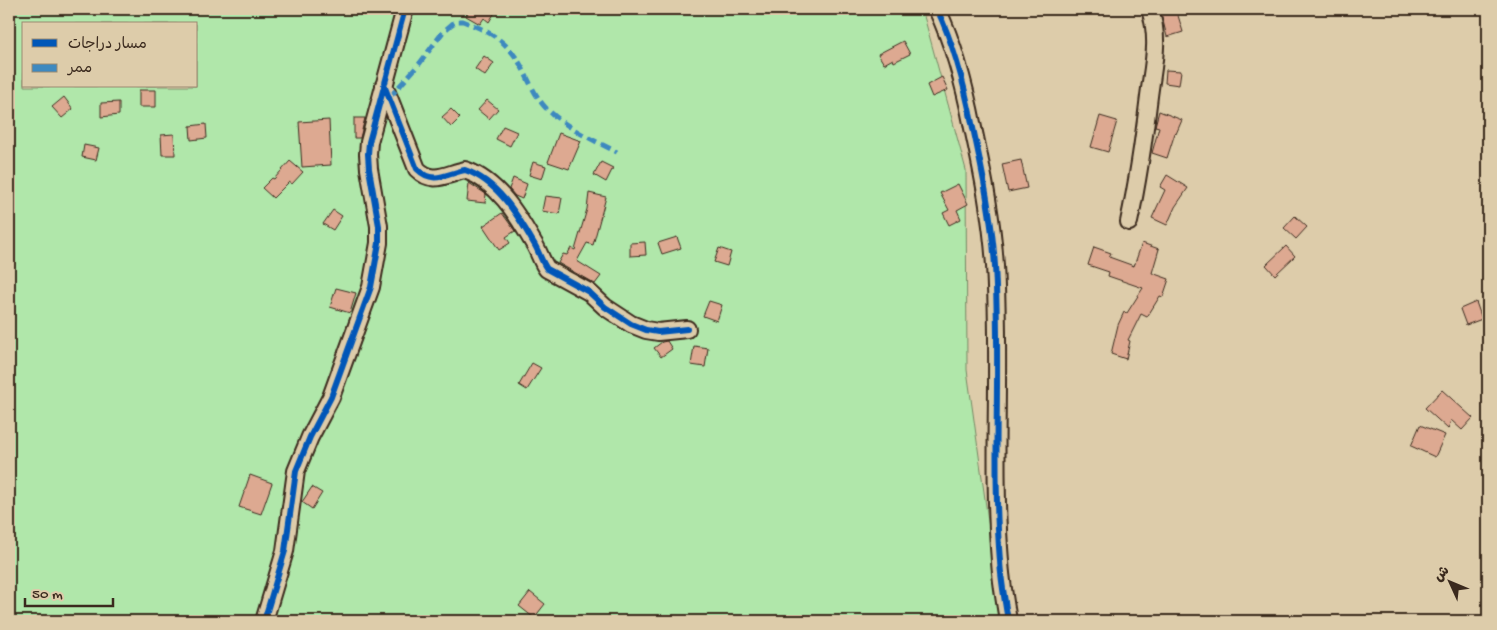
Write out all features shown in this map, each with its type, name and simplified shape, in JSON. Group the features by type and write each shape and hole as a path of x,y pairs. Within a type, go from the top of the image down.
{"street":[{"path":"264,621 285,550 296,471 310,437 331,397 371,287 378,251 379,226 368,154 384,85 405,9"},
{"path":"937,9 952,41 961,73 980,158 993,232 997,311 997,518 1000,564 1008,621"},
{"path":"1129,222 1136,190 1156,50 1154,22 1150,9"},
{"path":"384,85 417,169 423,175 431,178 465,170 488,181 518,218 534,243 547,269 589,292 605,307 631,324 658,332 687,329"}],"green space":[{"path":"9,9 922,9 966,170 967,370 1002,621 9,621"}],"building":[{"path":"468,9 497,9 489,22 484,18 480,24 466,16 470,10"},
{"path":"1160,9 1176,9 1183,32 1167,37"},
{"path":"903,41 910,54 894,62 893,59 884,64 878,54"},
{"path":"484,56 494,63 485,76 475,69"},
{"path":"1166,70 1181,71 1179,85 1165,83"},
{"path":"942,77 948,90 932,97 927,85"},
{"path":"139,90 156,90 156,107 139,107"},
{"path":"64,97 73,109 62,118 52,107"},
{"path":"487,100 498,109 489,119 478,110"},
{"path":"119,102 119,115 101,117 101,103"},
{"path":"451,109 460,118 451,127 442,117"},
{"path":"1159,111 1182,120 1175,133 1167,158 1152,153 1159,127 1155,126"},
{"path":"1100,116 1117,121 1108,152 1091,147"},
{"path":"354,118 365,118 360,138 354,138"},
{"path":"329,120 331,165 302,167 299,122"},
{"path":"206,124 207,138 191,140 190,126"},
{"path":"503,126 517,132 510,146 496,139"},
{"path":"559,133 581,141 569,169 548,162"},
{"path":"174,134 175,155 162,155 161,135"},
{"path":"84,145 99,148 96,160 82,157"},
{"path":"1021,160 1027,188 1008,192 1002,164"},
{"path":"290,161 303,172 292,184 289,182 273,198 262,188 272,178 274,179"},
{"path":"533,162 546,166 542,179 529,175"},
{"path":"601,162 613,168 606,182 594,175"},
{"path":"1167,175 1188,188 1175,207 1167,225 1152,218 1165,190 1160,187"},
{"path":"513,178 527,184 522,199 515,196 509,189"},
{"path":"469,183 486,194 485,203 467,201"},
{"path":"958,184 968,204 957,210 961,219 949,225 943,213 949,210 940,193"},
{"path":"589,193 606,197 593,245 587,243 577,261 601,276 595,284 558,263 563,254 567,255 571,248 575,250 587,209"},
{"path":"545,196 562,198 559,214 542,211"},
{"path":"333,210 342,216 333,230 323,224"},
{"path":"502,213 515,231 506,237 510,243 499,250 483,226"},
{"path":"1295,216 1307,227 1296,239 1284,228"},
{"path":"677,237 681,248 662,254 658,243"},
{"path":"645,242 646,255 630,256 630,243"},
{"path":"1142,243 1159,249 1152,273 1169,279 1163,297 1160,296 1147,317 1141,314 1128,340 1130,341 1126,359 1111,354 1118,325 1124,312 1127,313 1143,288 1108,276 1109,272 1088,265 1094,247 1111,253 1109,257 1134,266"},
{"path":"1286,246 1295,256 1275,275 1266,265"},
{"path":"719,248 731,252 727,266 714,262"},
{"path":"336,288 356,293 350,313 330,307"},
{"path":"709,301 722,305 717,321 703,316"},
{"path":"1476,302 1482,319 1466,325 1460,309"},
{"path":"667,341 672,349 661,357 654,348"},
{"path":"694,346 708,348 705,367 691,365"},
{"path":"532,363 541,368 527,390 519,385"},
{"path":"1442,390 1473,418 1462,430 1451,420 1448,429 1425,408"},
{"path":"1420,425 1445,435 1435,457 1411,446"},
{"path":"250,475 272,483 261,514 239,507"},
{"path":"312,487 322,493 312,509 302,502"},
{"path":"530,592 545,604 534,618 519,606"}],"marked path":[{"path":"389,98 420,63 443,32 457,21 463,21 492,34 506,46 518,61 539,99 561,121 617,152"}],"cycle path":[{"path":"264,621 285,551 296,471 310,437 331,397 371,287 379,243 379,226 369,169 369,142 405,9"},
{"path":"937,9 949,38 963,82 984,179 992,231 997,303 996,451 998,524 1001,576 1008,621"},
{"path":"384,85 417,169 423,174 440,177 465,170 476,175 496,190 513,210 535,245 547,269 589,292 605,307 631,324 658,332 687,329"}]}
